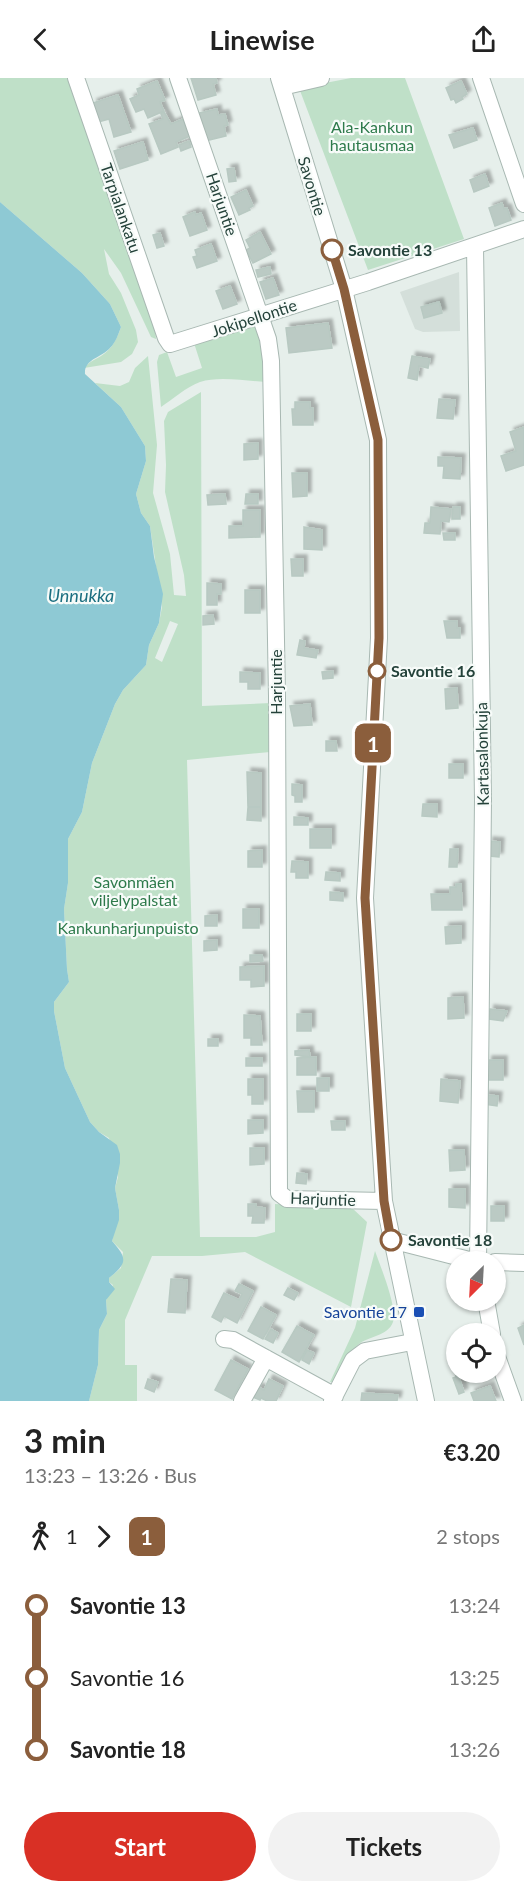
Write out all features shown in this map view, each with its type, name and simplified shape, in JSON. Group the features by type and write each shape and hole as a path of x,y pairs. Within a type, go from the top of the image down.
{"street":[{"name":"Tarpialankatu","path":"76,78 166,338"},
{"name":"Harjuntie","path":"178,78 268,339 272,386 277,696 279,1193 287,1199 384,1201"},
{"path":"280,82 321,78"},
{"path":"481,78 524,204"},
{"name":"Savontie","path":"280,82 344,289 378,440 379,638 365,898 384,1201 426,1401"},
{"name":"Jokipellontie","path":"166,338 170,344 174,344 475,247 524,229"},
{"name":"Kartasalonkuja","path":"475,247 483,800 478,1251"},
{"path":"391,1240 446,1254"},
{"path":"506,1262 524,1263"},
{"path":"224,1339 233,1340 333,1398 353,1360 358,1355 365,1351 412,1342"},
{"path":"242,1401 266,1358"},
{"path":"506,1382 513,1401"}],"shaded area":[{"path":"459,272 460,331 423,332 415,329 400,292"}],"green space":[{"path":"0,78 67,78 155,329 156,339 151,337 121,273 104,249 109,274 121,293 136,330 138,342 132,354 121,362 84,368 108,350 121,327 110,304 82,273 0,202"},
{"name":"Ala-Kankun hautausmaa","path":"351,78 405,78 464,239 368,270 299,88"},
{"path":"255,326 262,348 266,382 207,380 195,384 161,407 157,362 159,355 167,352 176,377 202,368 194,343"},
{"name":"Kankunharjunpuisto","path":"148,356 157,445 153,493 170,554 174,595 186,596 184,575 165,492 164,421 168,412 201,392 202,706 271,703 270,752 187,760 200,1237 256,1237 275,1232 275,1204 352,1208 367,1222 351,1307 245,1252 202,1256 152,1256 125,1320 125,1365 137,1365 137,1401 89,1401 98,1365 99,1330 107,1314 106,1300 113,1285 109,1282 109,1278 121,1268 123,1252 112,1241 119,1210 115,1188 118,1177 109,1138 99,1132 90,1122 65,1068 54,1002 69,982 64,909 68,883 68,839 82,812 92,763 115,704 123,690 146,665 149,645 159,623 162,607 150,526 141,513 136,494 146,461 145,446 121,407 95,383 120,386 129,382 135,368","holes":["170,621 178,624 162,662 155,658"]},
{"path":"375,1251 391,1298 393,1322 387,1330 363,1341 355,1348 333,1382 330,1382 355,1328"}],"water":[{"name":"Unnukka","path":"0,202 82,273 110,304 121,327 112,346 87,365 85,374 121,407 145,446 146,461 136,494 141,513 150,526 154,557 163,594 159,623 149,645 146,665 123,690 115,704 92,763 82,812 68,839 68,883 64,909 69,982 54,1002 54,1011 65,1068 90,1122 117,1145 120,1154 115,1188 119,1220 112,1241 121,1252 123,1260 120,1268 109,1278 109,1282 115,1289 106,1300 107,1314 99,1330 98,1365 89,1401 0,1401"}],"building":[{"path":"191,78 216,78 217,83 213,84 216,95 198,100"},
{"path":"157,81 165,100 160,102 164,111 148,118 144,109 136,112 130,99 139,95 137,89"},
{"path":"461,81 467,94 456,103 454,99 451,100 446,88"},
{"path":"118,95 131,132 114,137 109,119 98,122 93,103"},
{"path":"217,109 218,115 225,114 228,125 224,126 226,136 205,141 199,113"},
{"path":"164,112 171,124 183,119 190,136 176,142 178,147 161,154 149,124 163,119 161,114"},
{"path":"473,128 477,140 454,148 449,135"},
{"path":"189,141 191,147 181,151 179,145"},
{"path":"143,142 148,160 120,169 114,151"},
{"path":"234,168 236,181 229,182 227,169"},
{"path":"485,174 489,186 474,192 470,180"},
{"path":"246,190 253,206 239,215 231,197"},
{"path":"502,203 504,209 507,208 511,220 495,226 489,208"},
{"path":"195,212 196,215 201,213 207,230 190,236 183,217"},
{"path":"260,232 271,254 253,263 246,250 250,248 246,240"},
{"path":"160,233 164,246 157,248 153,235"},
{"path":"211,244 217,261 197,268 193,257 197,256 195,250"},
{"path":"270,267 271,274 258,277 256,270"},
{"path":"273,278 279,295 266,299 260,282"},
{"path":"230,286 237,304 223,309 216,291"},
{"path":"439,302 442,313 424,318 421,307"},
{"path":"328,323 332,348 289,353 286,328"},
{"path":"412,356 430,359 428,368 419,366 417,380 408,378"},
{"path":"439,399 455,400 453,419 437,418"},
{"path":"295,402 310,402 310,408 313,408 313,425 293,425 292,409 295,409"},
{"path":"524,427 524,465 506,471 501,456 516,451 510,432"},
{"path":"258,443 258,459 244,460 244,444"},
{"path":"438,457 461,458 460,479 443,478 444,466 438,466"},
{"path":"292,473 307,473 307,496 293,497"},
{"path":"225,494 226,504 208,505 207,495"},
{"path":"246,494 258,494 258,504 245,504"},
{"path":"431,507 451,509 449,522 441,521 440,534 424,533 425,523 430,523"},
{"path":"453,507 460,507 460,519 452,519"},
{"path":"243,510 260,510 260,537 229,538 229,526 243,526"},
{"path":"304,527 322,530 322,550 304,549"},
{"path":"443,533 455,533 455,540 444,540"},
{"path":"291,559 303,559 303,576 292,576"},
{"path":"207,583 221,584 221,594 217,594 217,605 207,605"},
{"path":"245,590 260,590 260,613 245,613"},
{"path":"213,615 214,624 203,625 203,616"},
{"path":"444,621 457,621 460,638 447,638"},
{"path":"300,640 305,641 304,648 318,650 316,658 297,655"},
{"path":"333,671 333,678 323,679 322,672"},
{"path":"240,672 260,673 260,689 248,689 248,682 240,682"},
{"path":"457,688 458,708 446,709 445,689"},
{"path":"310,704 312,725 294,726 290,706"},
{"path":"326,741 336,741 337,751 326,751"},
{"path":"449,764 463,764 463,778 449,778"},
{"path":"247,772 261,773 261,807 248,807"},
{"path":"292,784 302,785 302,802 295,802 295,796 292,795"},
{"path":"423,804 437,804 437,817 422,816"},
{"path":"248,807 261,807 261,821 247,820"},
{"path":"294,817 308,818 308,825 294,825"},
{"path":"310,829 331,829 331,848 310,848"},
{"path":"489,841 500,842 499,857 489,856"},
{"path":"450,849 458,849 457,867 449,867"},
{"path":"262,850 262,867 248,867 248,851"},
{"path":"292,861 308,862 308,878 296,878 296,872 291,872"},
{"path":"326,872 340,873 340,881 325,880"},
{"path":"456,884 461,884 462,910 432,910 431,894 450,894 450,887 456,887"},
{"path":"330,892 343,893 343,901 330,900"},
{"path":"243,909 259,909 259,928 243,928"},
{"path":"217,915 217,926 205,926 205,916"},
{"path":"461,926 461,943 446,944 445,927"},
{"path":"217,940 217,950 204,951 204,941"},
{"path":"250,955 262,955 263,961 250,962"},
{"path":"264,966 264,986 251,987 251,980 240,980 240,967"},
{"path":"463,997 464,1018 448,1019 448,998"},
{"path":"490,1009 507,1011 503,1021 489,1019"},
{"path":"297,1014 311,1014 311,1031 297,1031"},
{"path":"244,1015 260,1016 262,1045 251,1045 251,1038 244,1038"},
{"path":"208,1039 218,1039 218,1046 208,1046"},
{"path":"309,1050 310,1057 295,1055 295,1051"},
{"path":"316,1057 316,1075 297,1075 297,1058"},
{"path":"246,1058 262,1058 262,1066 246,1066"},
{"path":"488,1060 503,1060 503,1080 487,1080"},
{"path":"317,1078 329,1078 329,1091 317,1091"},
{"path":"248,1079 263,1079 263,1104 252,1104 252,1095 248,1095"},
{"path":"441,1079 460,1081 458,1103 440,1101"},
{"path":"297,1091 314,1091 314,1112 298,1112"},
{"path":"485,1095 498,1096 497,1106 484,1104"},
{"path":"248,1120 263,1120 263,1133 248,1134"},
{"path":"331,1121 345,1121 345,1130 332,1130"},
{"path":"250,1148 264,1148 264,1164 250,1165"},
{"path":"449,1150 464,1150 465,1170 450,1171"},
{"path":"297,1173 307,1174 306,1184 296,1183"},
{"path":"449,1189 465,1189 465,1208 449,1207"},
{"path":"248,1204 256,1204 256,1207 265,1208 264,1223 252,1223 253,1216 248,1216"},
{"path":"491,1206 504,1206 504,1221 491,1221"},
{"path":"171,1279 187,1280 185,1313 168,1312"},
{"path":"239,1284 253,1291 237,1323 224,1316 221,1322 212,1317 224,1293 239,1300 242,1294 235,1291"},
{"path":"288,1288 298,1293 294,1300 284,1295"},
{"path":"261,1307 276,1315 263,1339 248,1331"},
{"path":"524,1325 524,1345 518,1328"},
{"path":"297,1326 314,1335 299,1362 282,1352"},
{"path":"271,1329 278,1333 273,1343 265,1339"},
{"path":"307,1350 314,1353 309,1364 302,1360"},
{"path":"231,1360 248,1369 232,1399 215,1390"},
{"path":"148,1379 158,1382 154,1392 145,1388"},
{"path":"269,1379 283,1386 276,1401 253,1397 258,1387 264,1390"},
{"path":"455,1383 461,1383 464,1392 459,1394"},
{"path":"490,1386 496,1401 474,1401 471,1393"},
{"path":"362,1393 398,1395 397,1401 361,1401"}],"bus line":[{"name":"1","path":"332,250 344,289 378,440 379,638 365,898 384,1201 391,1240"}],"place":[{"name":"Savontie 13","path":"332,250"},
{"name":"Savontie 16","path":"377,671"},
{"name":"Savontie 18","path":"391,1240"},
{"name":"Savontie 17","path":"419,1312"}],"park label":[{"name":"Savonmäen viljelypalstat","path":"134,891"}]}
